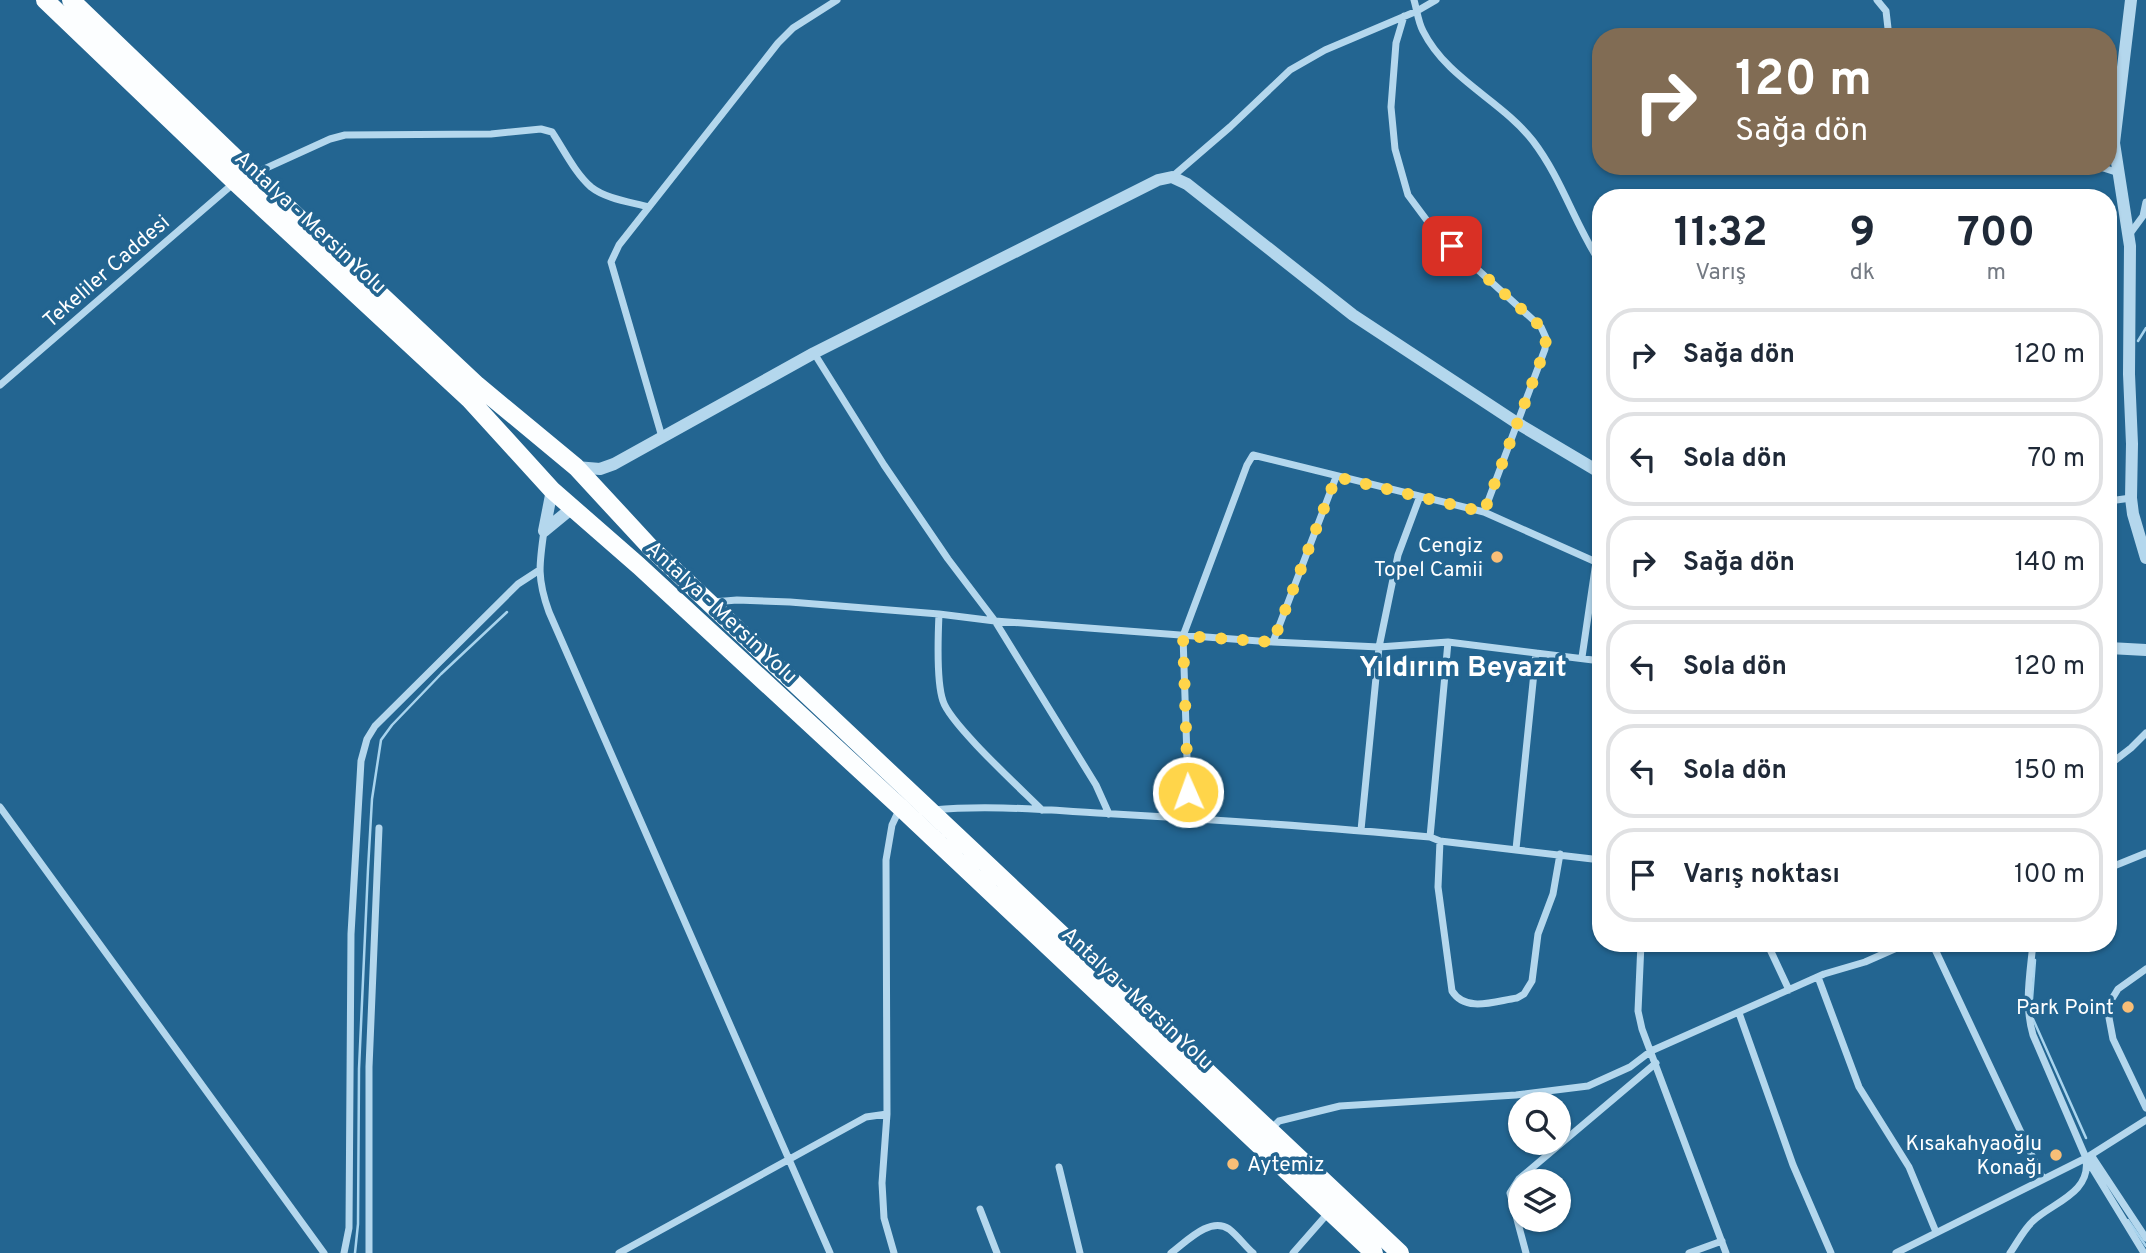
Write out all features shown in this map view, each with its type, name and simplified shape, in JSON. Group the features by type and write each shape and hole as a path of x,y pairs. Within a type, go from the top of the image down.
{"highway":[{"name":"Antalya - Mersin Yolu","path":"45,0 235,182 470,400 572,508 639,565 900,807 1374,1253"},
{"name":"Antalya - Mersin Yolu","path":"71,0 477,385 576,467 650,547 1400,1253"},
{"path":"552,489 560,474 576,467"},
{"path":"572,508 588,503 597,488"}],"street":[{"path":"662,437 611,261 619,245 778,43 793,28 837,0"},
{"path":"1414,0 1423,30 1452,69 1507,115 1532,140 1551,168 1592,250"},
{"path":"576,467 600,470 614,464 814,353 1158,180 1172,177 1290,70 1325,50 1417,11 1436,0"},
{"path":"1877,0 1886,11 1888,28"},
{"path":"2117,118 2131,0"},
{"path":"1404,16 1396,43 1391,107 1395,149 1408,195 1434,230 1541,327 1546,338 1545,349 1484,512"},
{"path":"252,174 330,139 345,135 491,134 541,129 552,132 592,188 606,195 649,207"},
{"path":"2117,161 2129,236 2131,498 2146,558"},
{"path":"1172,177 1187,184 1353,315 1517,423 1592,468"},
{"name":"Tekeliler Caddesi","path":"0,385 235,182"},
{"path":"2129,236 2143,216 2146,202"},
{"path":"814,353 884,465 948,559 995,621 1096,785 1110,814"},
{"path":"1189,818 1183,636 1253,455 1484,512 1592,560"},
{"path":"597,488 614,464"},
{"path":"1273,642 1336,477"},
{"path":"552,489 538,571 542,594 830,1253"},
{"path":"1361,830 1379,647 1398,555 1420,496"},
{"path":"2117,500 2131,498"},
{"path":"544,531 572,508"},
{"path":"344,1253 349,1228 351,934 361,761 367,739 375,726 509,593 538,571"},
{"path":"1582,657 1592,589"},
{"path":"710,603 737,600 790,602 1273,642 1379,647 1448,642 1592,659"},
{"path":"939,614 938,648 943,701 954,720 1042,810"},
{"path":"1430,837 1448,642"},
{"path":"2117,648 2146,650"},
{"path":"1516,849 1536,653"},
{"path":"2117,759 2146,733"},
{"path":"0,807 324,1253"},
{"path":"894,1253 884,1218 882,1183 887,1114 886,860 892,825 900,807"},
{"path":"929,810 1042,810 1361,830 1592,859"},
{"path":"369,1253 369,1066 379,828"},
{"path":"1440,841 1438,887 1452,991 1457,999 1469,1005 1517,998 1524,994 1532,981 1538,934 1553,894 1560,855"},
{"path":"2117,864 2146,853"},
{"path":"1640,952 1637,1011 1726,1253"},
{"path":"1771,952 1789,990"},
{"path":"1270,1130 1279,1121 1340,1106 1516,1095 1588,1086 1630,1067 1651,1051 1818,977 1888,952"},
{"path":"1936,952 2043,1179"},
{"path":"2031,952 2028,1018 2058,1097 2144,1253"},
{"path":"2146,969 2118,989 2107,1007 2113,1039 2146,1108"},
{"path":"1818,977 1859,1087 1909,1167 1936,1232"},
{"path":"1739,1013 1793,1165 1831,1253"},
{"path":"1527,1253 1510,1193 1519,1179 1656,1063"},
{"path":"619,1253 866,1116 887,1114"},
{"path":"1896,1253 1906,1251 1936,1232 2089,1156 2146,1120"},
{"path":"2089,1156 2146,1238"},
{"path":"2010,1253 2033,1220 2077,1188 2087,1171 2089,1156"},
{"path":"1059,1167 1080,1253"},
{"path":"980,1209 997,1253"},
{"path":"1293,1253 1330,1211"},
{"path":"1171,1253 1205,1228 1218,1225 1228,1229 1253,1253"},
{"path":"1689,1253 1722,1241"}],"waterway":[{"path":"2138,341 2146,328"},
{"path":"355,1253 358,1224 359,1069 368,869 372,799 381,740 441,674 507,612"},
{"path":"2032,999 2035,960"},
{"path":"2033,1019 2086,1138"},
{"path":"2128,1220 2146,1246"}],"place":[{"name":"Cengiz Topel Camii","path":"1497,557"},
{"name":"Park Point","path":"2128,1007"},
{"name":"Kısakahyaoğlu Konağı","path":"2056,1155"},
{"name":"Aytemiz","path":"1233,1164"}],"district":[{"name":"Yıldırım Beyazıt","path":"1463,666"}],"route":[{"path":"1188,792 1183,636 1273,642 1336,477 1484,512 1545,349 1546,338 1541,327 1452,246"}]}
